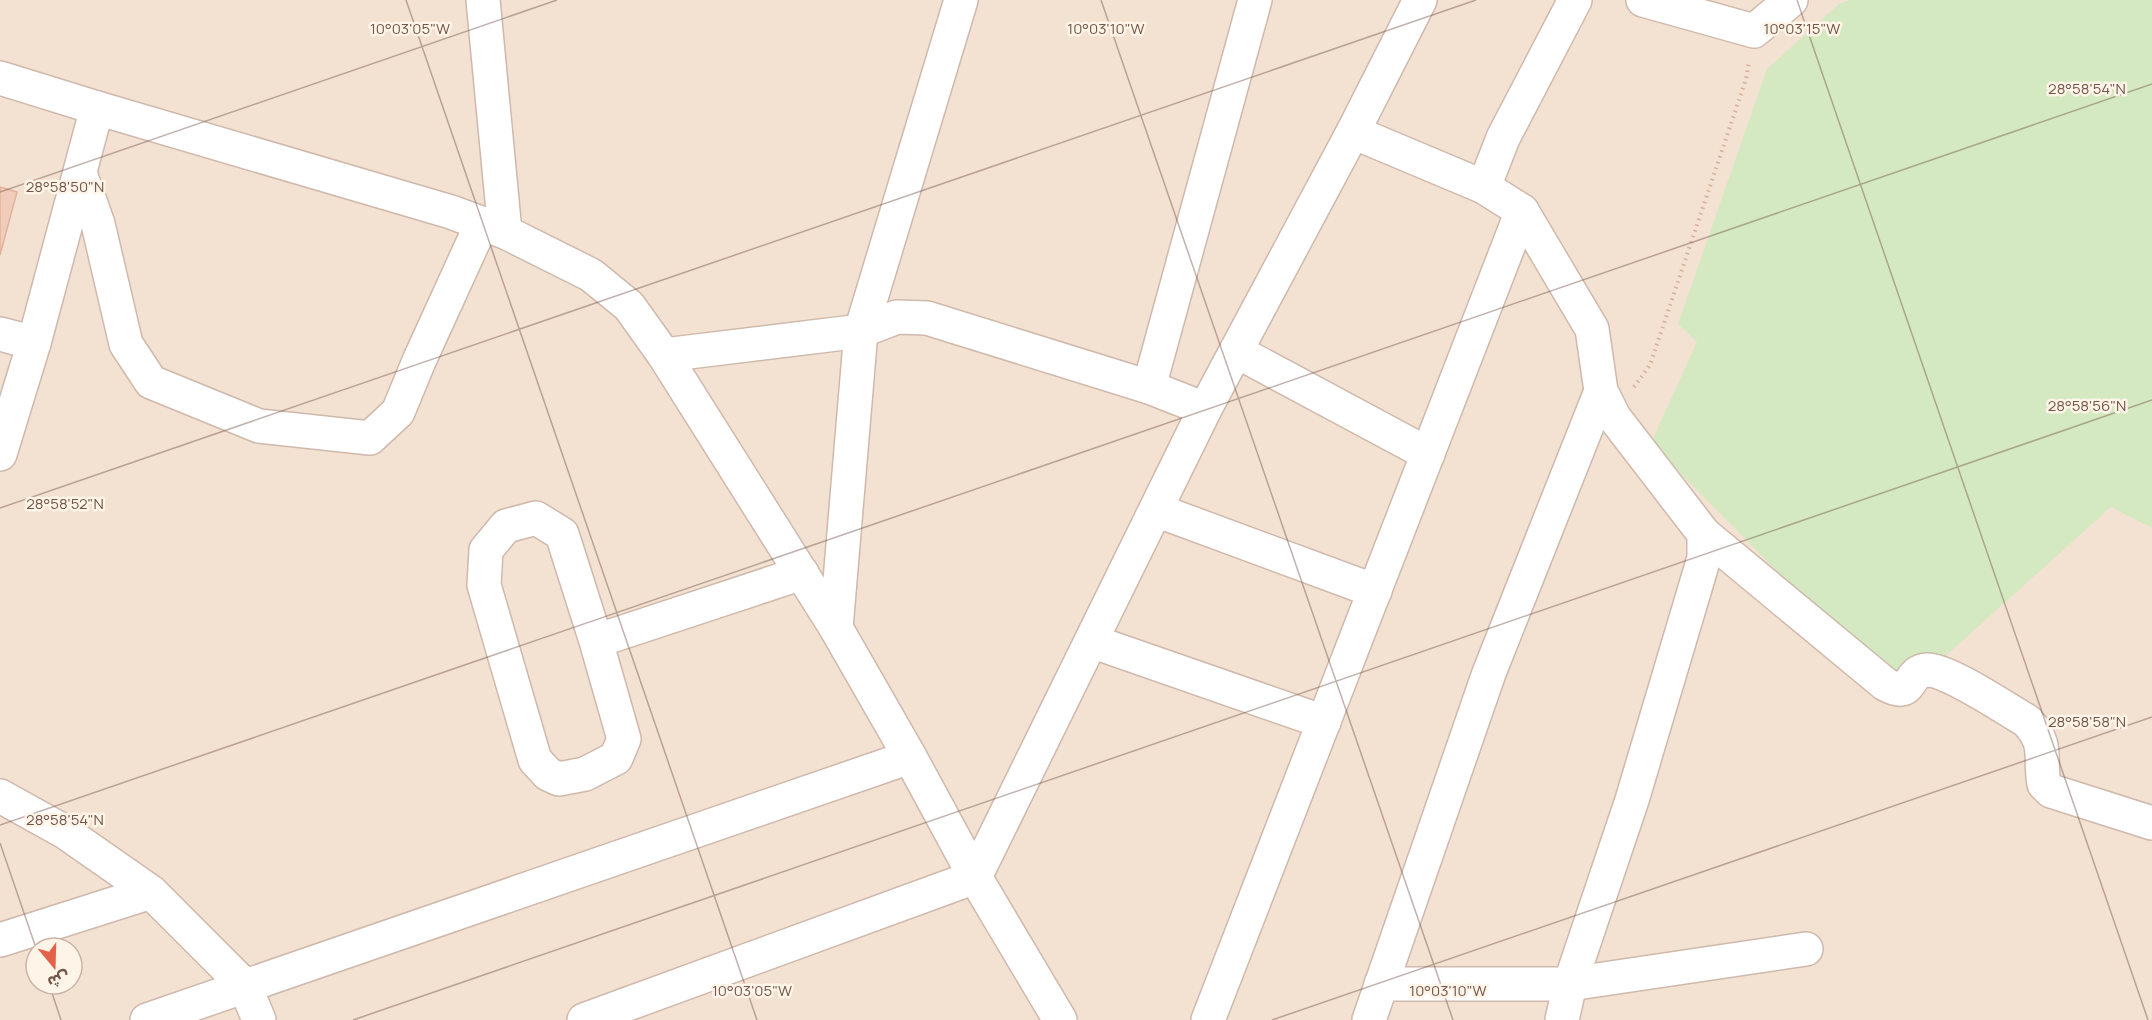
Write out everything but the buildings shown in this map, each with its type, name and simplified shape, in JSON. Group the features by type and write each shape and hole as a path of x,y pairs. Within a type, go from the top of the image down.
{"street":[{"path":"80,173 98,224 126,344 151,382 259,426 370,438 398,412 419,361 494,227 483,0"},
{"path":"836,628 861,331 961,0"},
{"path":"1149,387 1255,0"},
{"path":"584,1020 975,877 1205,410 1353,132 1420,0"},
{"path":"1484,187 1503,138 1575,0"},
{"path":"1643,0 1754,31 1791,0"},
{"path":"0,78 451,212 494,227 591,275 629,306 664,355 836,628 975,877 1060,1020"},
{"path":"0,454 34,343 97,108"},
{"path":"1353,132 1484,187 1522,211 1592,329 1607,404 1704,534 1885,684 1896,691 1903,689 1919,673 1926,670 1943,673 2027,721 2038,733 2043,745 2044,784 2051,790 2152,823"},
{"path":"1208,1020 1522,211"},
{"path":"664,355 861,331 897,318 927,318 1149,387 1205,410"},
{"path":"0,334 34,343"},
{"path":"1236,351 1428,454"},
{"path":"1369,1020 1489,673 1607,404"},
{"path":"1156,510 1375,591"},
{"path":"536,518 562,534 596,641 624,739 616,758 585,774 559,779 548,774 535,760 484,585 486,550 506,526 536,518"},
{"path":"1562,1020 1570,984 1632,800 1690,609 1704,558 1704,534"},
{"path":"596,641 802,573"},
{"path":"1091,641 1323,722"},
{"path":"147,1020 910,757"},
{"path":"0,796 65,832 151,892 245,986 259,1020"},
{"path":"0,940 151,892"},
{"path":"1381,984 1570,984 1806,949"}],"path":[{"path":"1607,404 1650,364 1746,79 1754,31"}],"shaded area":[{"path":"0,0 2152,0 2152,1020 0,1020"}],"green space":[{"path":"1850,0 2152,0 2152,528 2111,507 1900,697 1651,443 1697,342 1678,324 1767,69 1839,4"}]}
